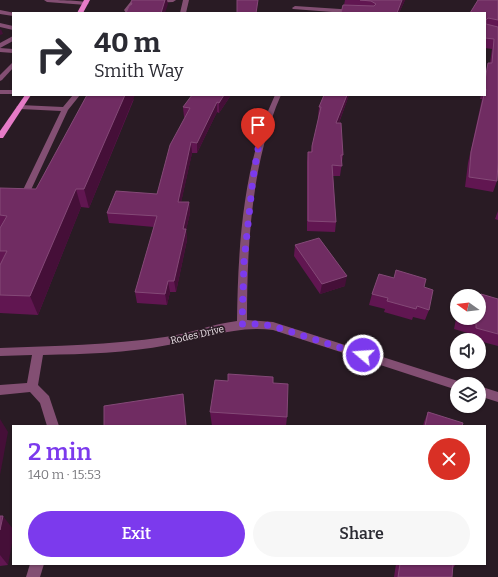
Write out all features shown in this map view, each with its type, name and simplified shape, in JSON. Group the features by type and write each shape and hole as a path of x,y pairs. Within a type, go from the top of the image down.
{"main road":[{"path":"81,12 87,1"},
{"path":"0,135 27,96"}],"street":[{"path":"47,0 87,1"},
{"path":"128,12 127,10 132,2 173,0"},
{"path":"183,12 186,0"},
{"path":"294,0 295,11 332,12"},
{"path":"0,12 12,14"},
{"path":"0,25 12,28"},
{"path":"0,46 12,39"},
{"path":"0,50 12,51"},
{"path":"0,79 12,65"},
{"path":"0,92 12,92"},
{"path":"26,192 65,109 76,96"},
{"path":"242,324 244,261 255,163 265,124 278,96"},
{"path":"20,107 65,109"},
{"name":"Rodes Drive","path":"0,352 87,349 168,341 242,324 259,324 273,326 450,383"},
{"path":"32,387 38,351"},
{"path":"0,390 32,387"},
{"path":"32,387 44,400 53,425"},
{"path":"486,394 498,397"},
{"path":"33,577 36,565"}],"building":[{"path":"132,0 165,0 161,12 126,12 129,6 132,4"},
{"path":"237,0 258,0 256,12 237,12"},
{"path":"360,0 402,0 397,12 341,12 343,5 374,6 376,4 371,1"},
{"path":"478,0 498,0 498,20 488,18 486,20 486,12 471,12"},
{"path":"486,24 498,27 497,181 469,177 471,152 484,96 486,96 486,74 488,63 492,63 494,39 486,38"},
{"path":"86,96 125,96 84,189 76,189 30,296 0,295 0,265 7,251 0,251 0,228 7,216 0,215 0,188 36,189"},
{"path":"191,96 223,96 219,103 217,102 197,143 191,142 178,202 189,202 183,229 186,229 174,281 168,281 165,294 135,292 157,216 107,213 116,191 157,194 170,145 190,108 183,107"},
{"path":"324,96 347,96 336,123 341,123 343,155 341,155 342,166 332,165 336,222 308,221 308,152 312,152 321,107 319,107"},
{"path":"319,238 347,276 322,284 295,245"},
{"path":"396,270 426,279 424,287 433,290 429,310 417,306 416,309 387,301 388,298 372,294 379,274 394,278"},
{"path":"486,295 498,299 498,334 476,328 476,325 486,325"},
{"path":"228,374 273,377 273,383 288,384 287,417 210,412 215,380 228,381"},
{"path":"183,394 186,425 104,425 104,406"},
{"path":"428,412 463,423 462,425 425,425"},
{"path":"0,516 3,516 0,530"},
{"path":"400,565 453,565 452,577 398,577"}],"route":[{"path":"258,149 253,178 244,261 242,324 266,324 363,355"}]}
